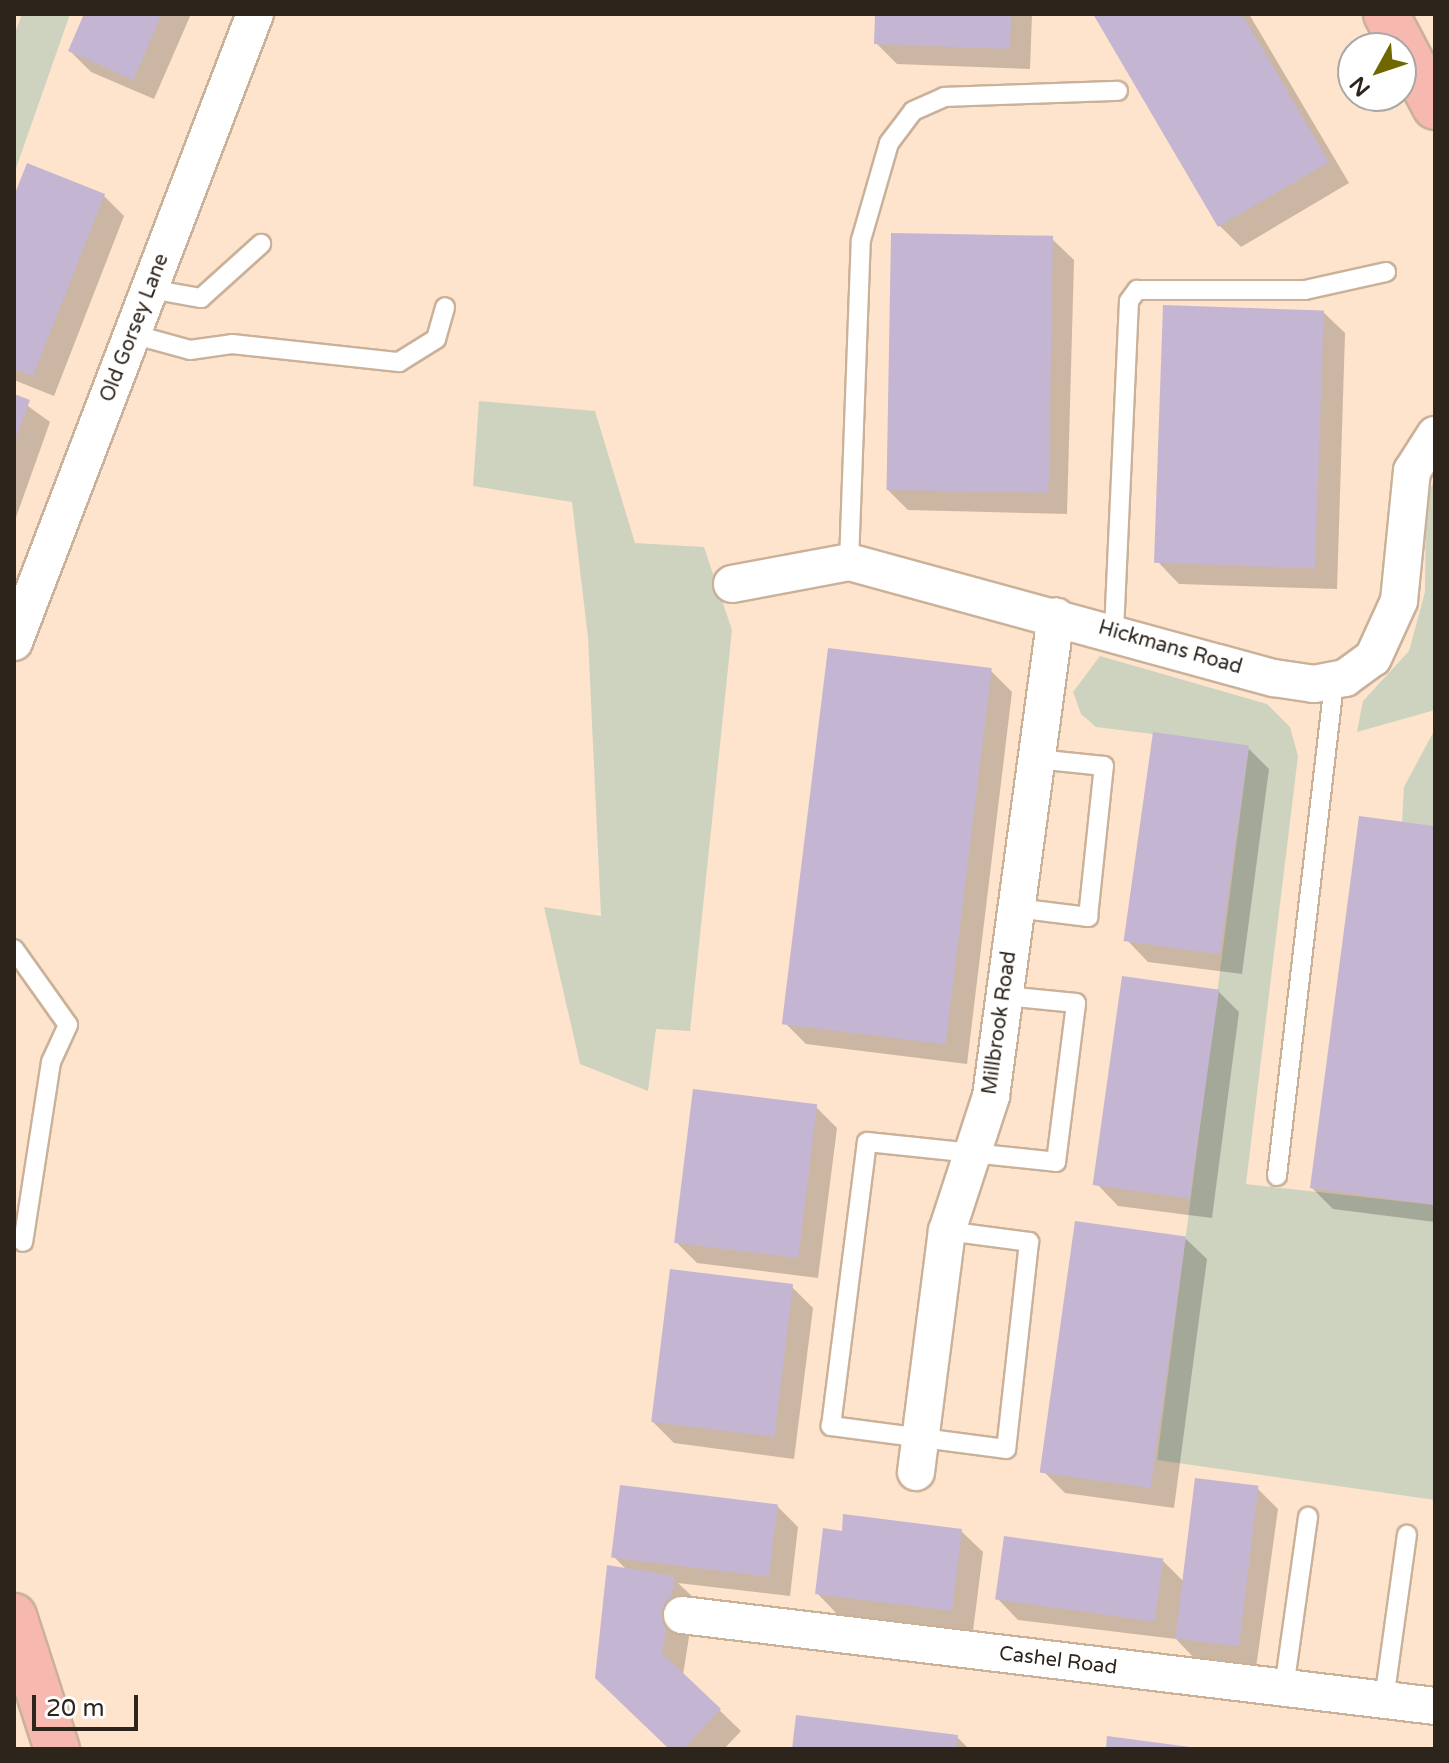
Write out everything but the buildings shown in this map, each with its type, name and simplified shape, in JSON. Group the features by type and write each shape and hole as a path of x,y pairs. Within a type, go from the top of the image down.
{"highway":[{"path":"1397,18 1435,107"},
{"path":"14,1616 57,1749"}],"street":[{"name":"Old Gorsey Lane","path":"14,642 255,14"},
{"path":"1334,680 1373,658 1390,622 1406,564 1412,471 1435,435"},
{"name":"Hickmans Road","path":"732,584 849,562 1114,631 1274,678 1334,680"},
{"name":"Millbrook Road","path":"919,1455 947,1231 991,1096 1056,616"},
{"name":"Cashel Road","path":"682,1615 1435,1706"}],"lane":[{"path":"849,562 861,240 889,143 913,111 944,97 1118,91"},
{"path":"150,289 201,298 261,244"},
{"path":"1114,631 1129,301 1137,290 1305,290 1349,286 1386,272"},
{"path":"132,334 190,350 232,344 399,362 436,339 445,307"},
{"path":"1277,1176 1334,680"},
{"path":"1016,908 1088,917 1104,766 1036,759"},
{"path":"14,949 68,1025 51,1062 23,1242"},
{"path":"947,1231 1029,1242 1006,1449 919,1455 831,1426 867,1142 1056,1162 1076,1003 1005,996"},
{"path":"1284,1688 1308,1517"},
{"path":"1384,1700 1407,1535"}],"green space":[{"path":"22,14 70,14 14,174 14,36"},
{"path":"479,401 595,411 635,543 704,547 732,630 690,1031 656,1029 648,1091 580,1064 544,907 601,916 588,638 572,502 473,486"},
{"path":"1435,477 1435,710 1357,732 1363,701 1409,651 1425,592 1426,502"},
{"path":"1100,656 1267,704 1290,727 1298,756 1246,1184 1435,1205 1435,1500 1157,1460 1249,746 1096,727 1081,714 1073,692"},
{"path":"1435,729 1435,826 1402,822 1404,787"}]}
